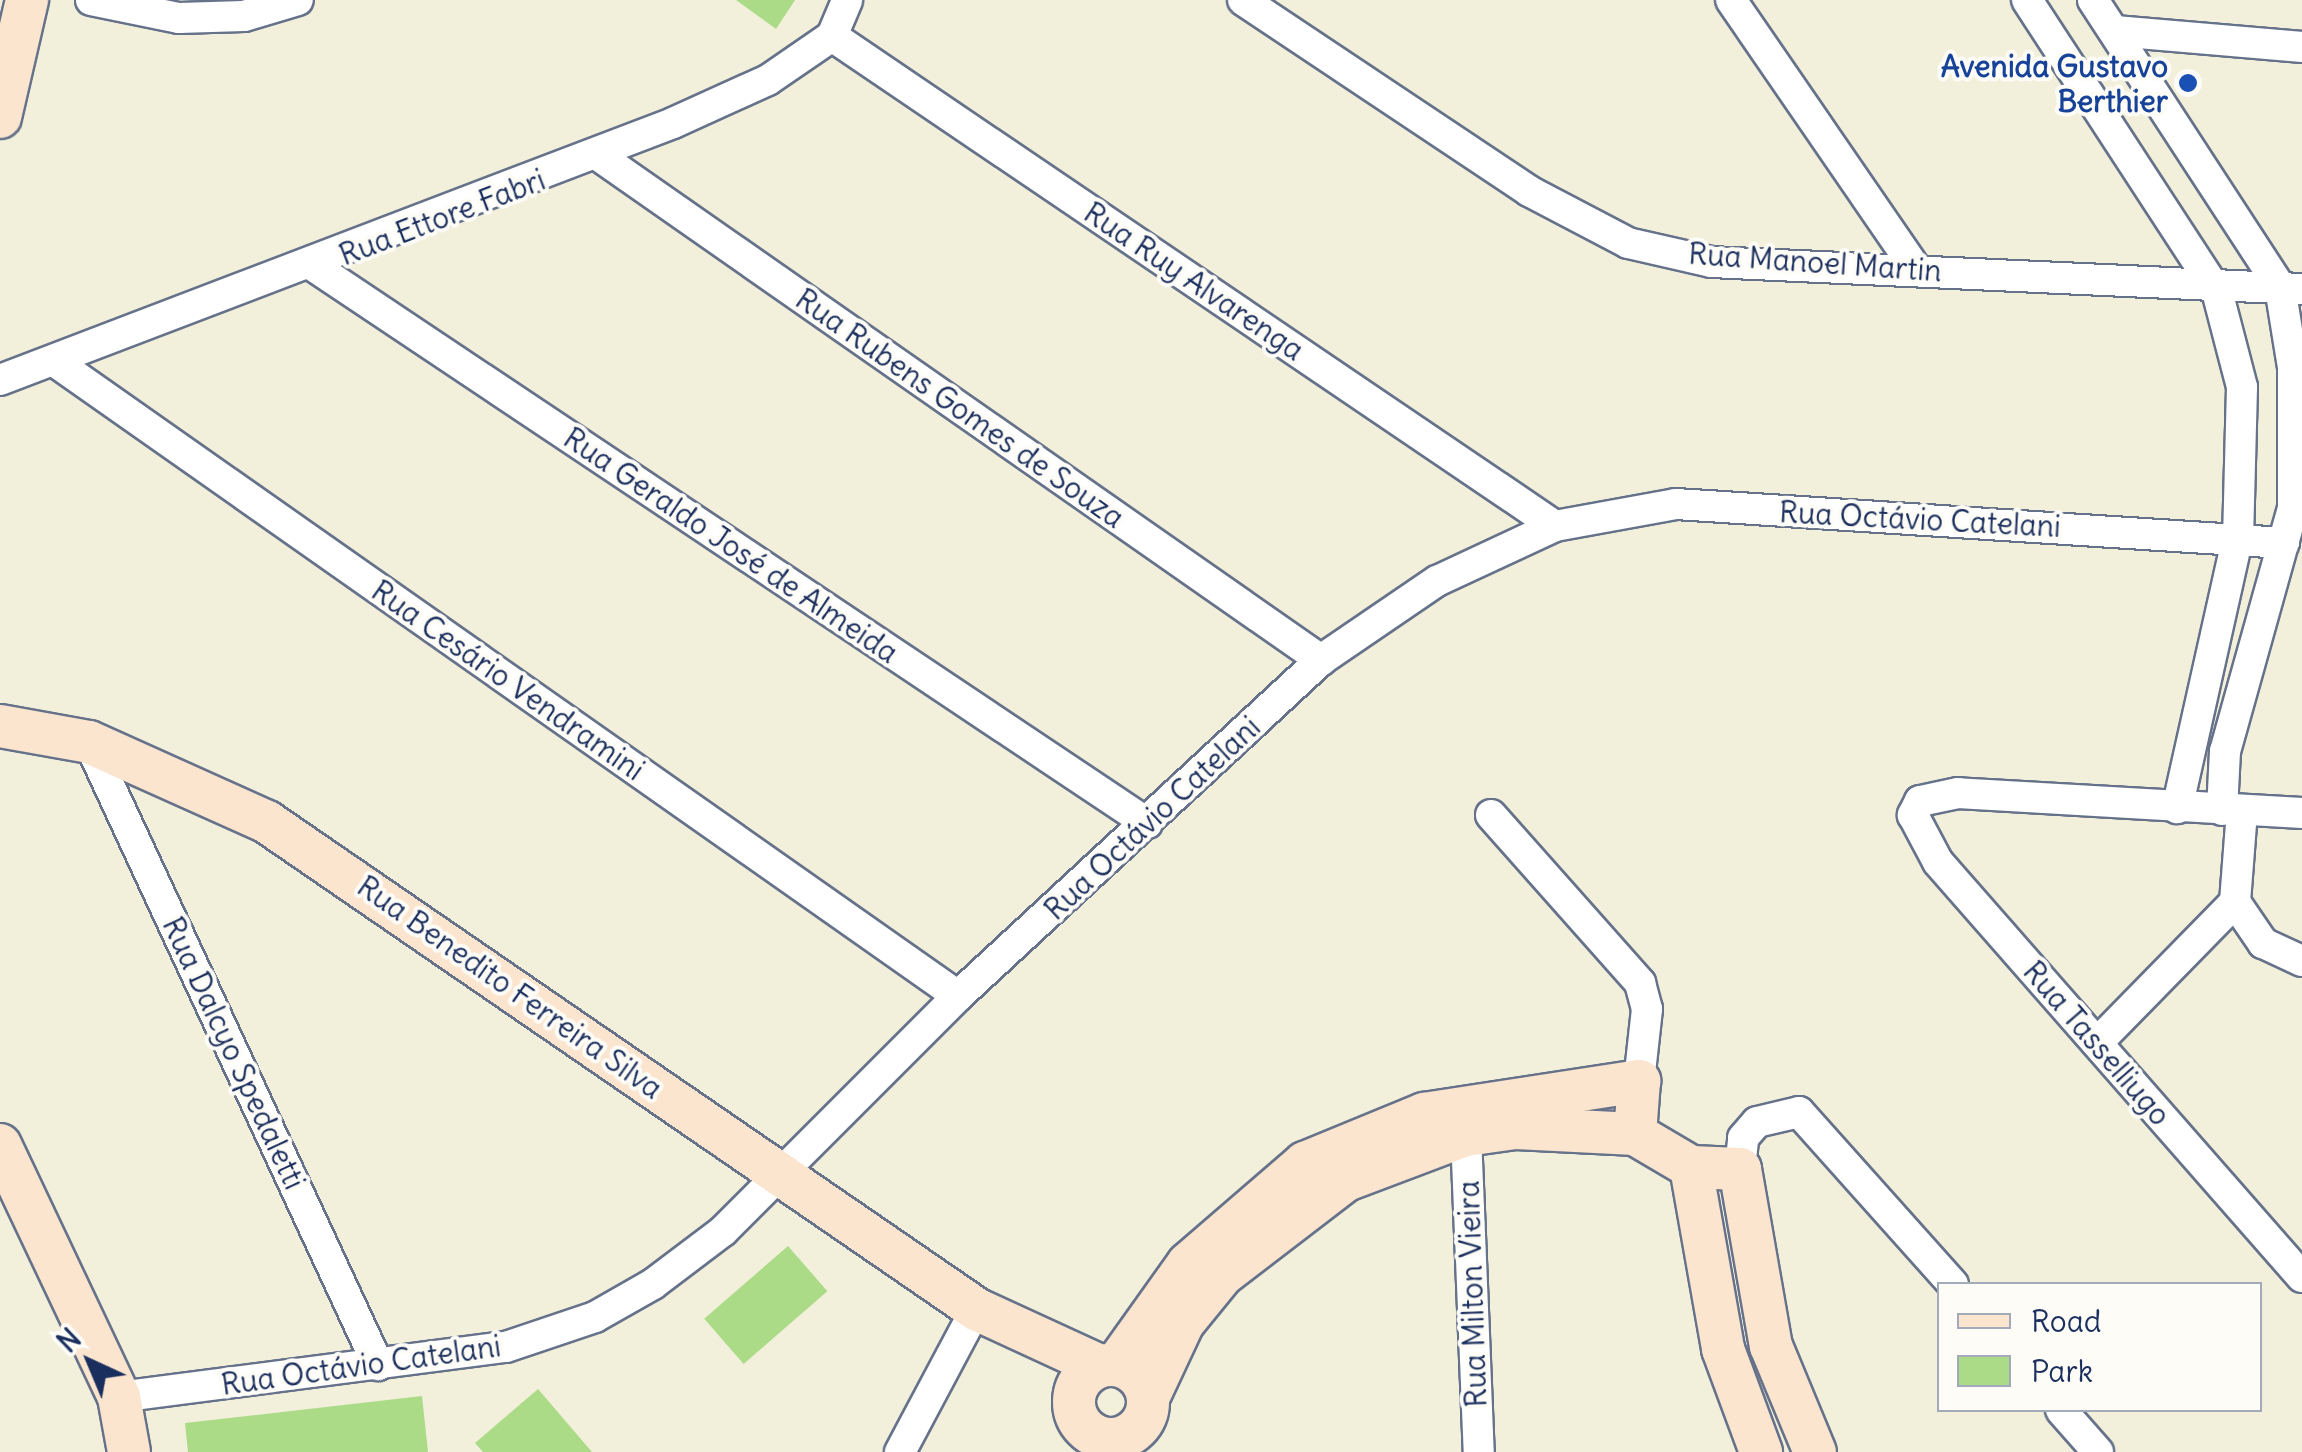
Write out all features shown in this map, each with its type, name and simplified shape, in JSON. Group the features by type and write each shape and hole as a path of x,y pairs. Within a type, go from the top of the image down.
{"street":[{"path":"0,117 27,0"},
{"path":"91,0 179,18 244,16 298,0"},
{"path":"832,36 847,0"},
{"name":"Rua Manoel Martin","path":"1243,0 1529,191 1628,243 1711,262 1915,268 2217,291 2291,288"},
{"path":"1731,0 1915,268"},
{"path":"2027,0 2217,291 2242,387 2238,536 2178,808 2302,813"},
{"path":"2093,0 2291,288 2302,312"},
{"path":"2115,31 2302,47"},
{"name":"Rua Ettore Fabri","path":"0,380 57,363 314,267 599,156 768,80 832,36"},
{"name":"Rua Ruy Alvarenga","path":"832,36 1555,526"},
{"name":"Rua Rubens Gomes de Souza","path":"599,156 1321,660"},
{"name":"Rua Geraldo José de Almeida","path":"314,267 1147,823"},
{"path":"2291,288 2298,434 2284,542 2225,752 2232,810 2234,902 2262,943 2302,962"},
{"name":"Rua Cesário Vendramini","path":"57,363 958,996"},
{"name":"Rua Octávio Catelani","path":"119,1397 506,1347 594,1317 724,1231 958,996 1321,660 1437,581 1555,526 1676,504 2238,536 2284,542"},
{"name":"Rua Benedito Ferreira Silva","path":"0,726 90,742 267,822 981,1312 1092,1401"},
{"name":"Rua Dalcyo Spedaletti","path":"90,742 378,1365"},
{"name":"Rua Tasselliugo","path":"2178,808 1958,793 1920,801 1916,831 1938,862 2302,1278"},
{"path":"1491,815 1640,983 1647,1009 1635,1134"},
{"path":"2097,1044 2234,902"},
{"path":"1092,1401 1107,1439 1139,1427 1183,1323 1271,1229 1346,1180 1466,1135 1569,1107 1639,1081"},
{"path":"1092,1401 1188,1264 1305,1162 1424,1114 1569,1107 1635,1134 1691,1168 1740,1169"},
{"path":"1815,1452 1770,1346 1740,1169 1743,1138 1757,1122 1799,1112 1951,1282"},
{"name":"Rua Milton Vieira","path":"1466,1135 1478,1452"},
{"path":"0,1145 119,1397 129,1452"},
{"path":"1691,1168 1723,1349 1761,1452"},
{"path":"900,1452 981,1312"},
{"path":"1092,1401 1144,1382 1139,1427"},
{"path":"2063,1412 2098,1452"}],"green space":[{"path":"736,0 795,0 776,29"},
{"path":"788,1246 827,1291 744,1364 704,1319"},
{"path":"538,1389 592,1452 483,1452 475,1443"},
{"path":"422,1396 428,1452 188,1452 185,1423"}],"place":[{"name":"Avenida Gustavo Berthier","path":"2188,83"}]}
